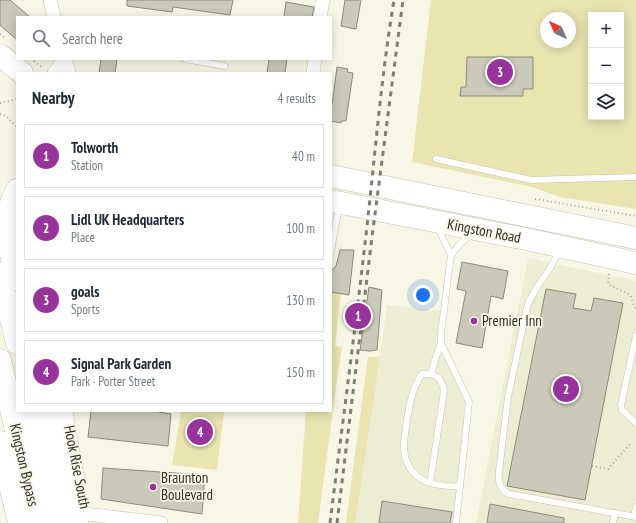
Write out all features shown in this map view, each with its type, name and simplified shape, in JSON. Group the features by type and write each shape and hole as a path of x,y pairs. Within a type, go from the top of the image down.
{"highway":[{"path":"0,55 21,72"},
{"name":"Kingston Road","path":"332,176 551,219 636,238"},
{"path":"0,183 16,181"},
{"path":"16,192 11,199 7,214 6,230 16,275"},
{"name":"Kingston Road","path":"336,202 636,263"},
{"path":"0,274 16,338"},
{"name":"Kingston Bypass","path":"0,360 37,523"},
{"name":"Kingston Bypass","path":"33,412 56,523"},
{"path":"52,412 83,520"},
{"path":"0,442 19,523"}],"street":[{"path":"50,0 54,16"},
{"path":"320,16 323,0"},
{"path":"50,72 61,64 62,60"},
{"path":"65,60 70,72"},
{"path":"313,72 315,60"},
{"name":"Hook Rise South","path":"66,412 76,467 83,520"},
{"path":"83,520 162,523"}],"lane":[{"path":"191,60 225,66"},
{"path":"436,159 531,180 636,177"},
{"path":"332,241 336,202"},
{"path":"431,374 441,343 451,255 434,221"},
{"path":"451,255 462,242 477,230"},
{"path":"560,247 554,261 533,294 527,307 508,397 499,471 499,484 503,491 508,494 615,513 635,516 636,507"},
{"path":"636,336 621,405 622,410 636,423"},
{"path":"441,343 469,402 456,523"},
{"path":"430,483 444,392 440,379 431,374 422,374 415,384 412,395 405,434 404,454 406,462 410,469 420,478 430,483 460,487"},
{"path":"613,523 615,513"}],"path":[{"path":"33,60 50,72"},
{"path":"0,103 16,99"},
{"path":"0,114 6,116 16,126"},
{"path":"610,271 608,284 630,295 636,311"},
{"path":"592,466 608,469 631,443"}],"shaded area":[{"path":"431,0 636,0 636,209 560,197 532,187 412,162"},
{"path":"528,258 636,281 636,523 476,523"},
{"path":"332,292 341,293 335,346 342,347 318,523 298,523 306,412 332,412"},
{"path":"387,305 441,311 435,353 442,354 468,404 453,523 346,523 368,357 380,356"},
{"path":"368,357 380,357 355,523 346,523"},
{"path":"181,412 224,412 217,470 172,465"}],"building":[{"path":"0,0 10,0 29,16 16,16 16,39 0,25"},
{"path":"127,0 233,0 230,15 173,7 172,12 127,6"},
{"path":"345,0 361,0 356,29 341,26"},
{"path":"286,2 314,7 312,16 284,16"},
{"path":"467,57 533,57 533,89 523,89 523,96 460,96 461,87 466,87"},
{"path":"101,60 117,60 115,72 99,72"},
{"path":"269,60 287,60 285,72 267,72"},
{"path":"337,67 348,69 347,72 353,73 346,121 341,121 341,123 332,121 332,105"},
{"path":"340,250 354,250 349,295 332,292 332,270 336,266"},
{"name":"Premier Inn","path":"462,262 508,271 503,299 491,296 482,348 456,343 466,291 457,289"},
{"path":"369,287 382,290 377,350 369,351 360,350"},
{"path":"546,289 576,294 573,308 591,311 594,298 623,303 585,500 507,486"},
{"path":"91,412 159,412 171,414 168,446 88,437"},
{"name":"Braunton Boulevard","path":"103,468 205,475 202,514 101,499"},
{"path":"382,501 452,512 450,523 379,523"},
{"path":"490,504 564,518 564,523 487,523"}],"railway":[{"path":"330,523 362,271 389,29 394,0"},
{"path":"337,523 403,0"}],"place":[{"name":"goals","path":"500,72"},
{"name":"Tolworth","path":"358,316"},
{"name":"Premier Inn","path":"474,321"},
{"name":"Lidl UK Headquarters","path":"566,389"},
{"name":"Signal Park Garden","path":"200,432"},
{"name":"Braunton Boulevard","path":"153,487"}]}
